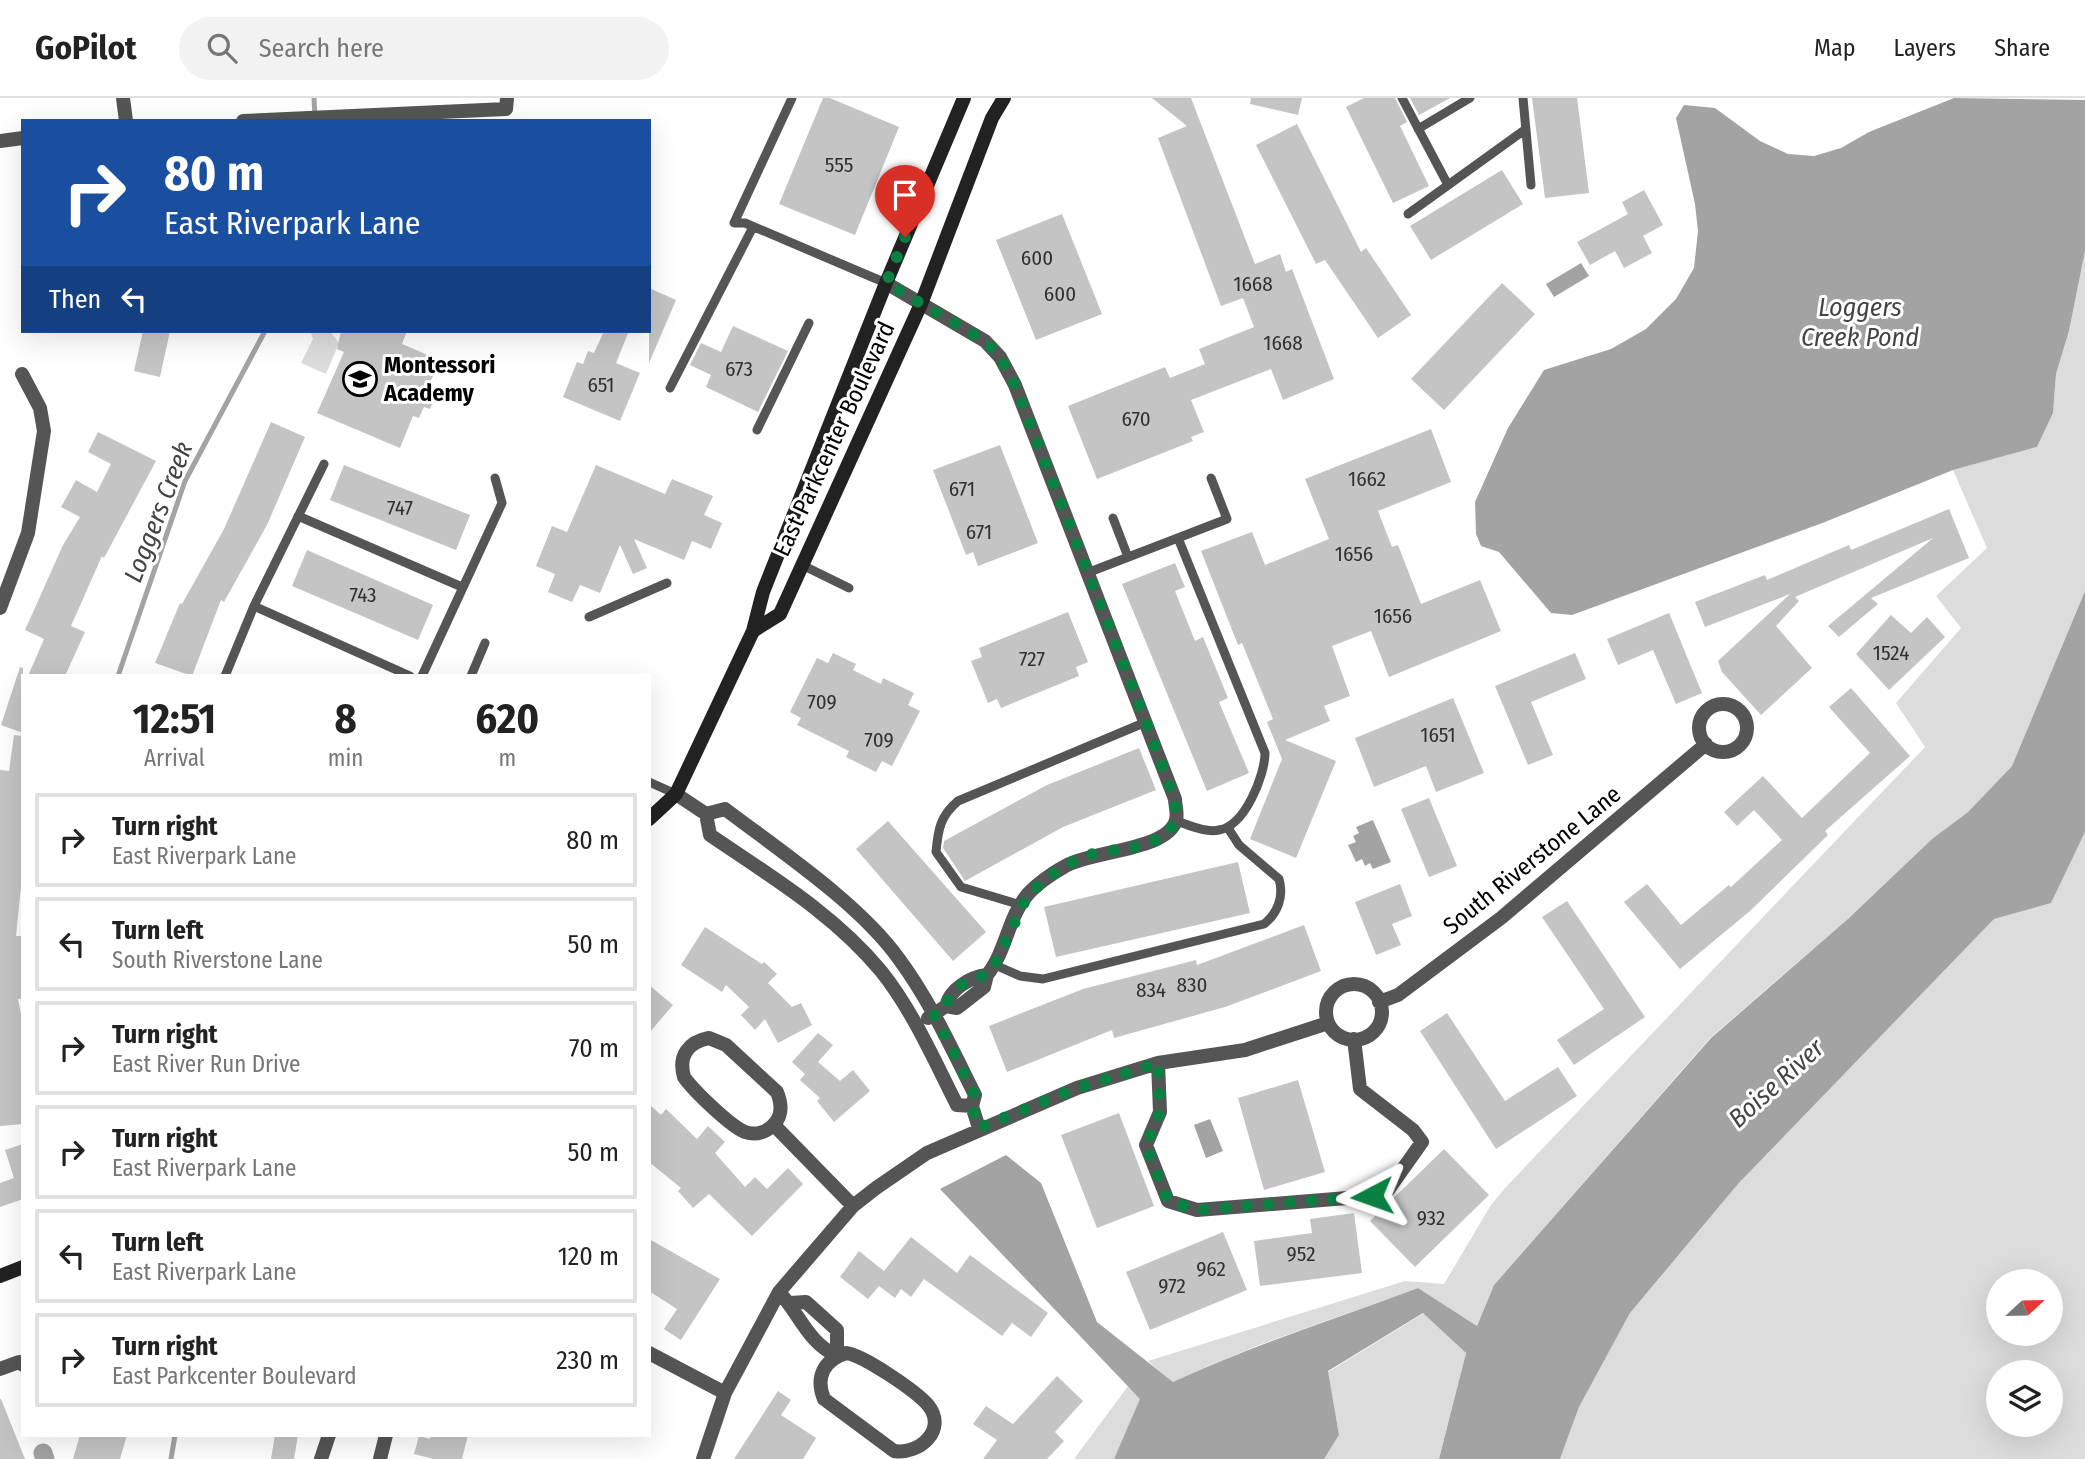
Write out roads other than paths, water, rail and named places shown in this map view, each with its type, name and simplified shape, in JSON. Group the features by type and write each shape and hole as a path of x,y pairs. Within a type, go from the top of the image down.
{"main road":[{"name":"East Parkcenter Boulevard","path":"651,817 676,794 753,631 758,604 886,283 964,98"},
{"name":"East Parkcenter Boulevard","path":"753,631 779,614 921,304 992,118 1004,98"},
{"path":"0,1276 21,1268"}],"street":[{"path":"123,98 126,119"},
{"path":"278,119 507,103"},
{"path":"0,141 21,138"},
{"path":"886,283 985,341 1000,357 1015,385 1146,722 1174,799 1176,821 1170,831 1148,844 1087,855 1062,867 1028,894 984,987 957,1008 940,1010 917,1025"},
{"path":"0,608 28,533 44,430 40,408 22,374"},
{"name":"South Riverstone Lane","path":"1379,1002 1398,995 1501,918 1604,834 1706,744"},
{"path":"676,794 706,814 710,835 826,915 881,971 917,1025 957,1105 972,1106"},
{"path":"706,814 725,808 846,903 898,957 940,1010 975,1095 972,1106 979,1128"},
{"path":"1346,985 1364,986 1372,991 1379,1002 1381,1017 1372,1033 1354,1039 1338,1034 1328,1023 1327,1003 1338,989 1346,985"},
{"path":"703,1459 725,1393 784,1298 853,1206 927,1153 979,1128 1077,1088 1158,1063 1245,1050 1328,1023"},
{"path":"709,1038 718,1040 776,1092 781,1109 774,1125 759,1133 742,1131 689,1084 681,1068 686,1051 692,1044 709,1038"},
{"path":"1158,1063 1160,1112 1146,1145 1168,1201 1197,1210 1372,1196 1388,1189 1422,1142 1413,1130 1360,1089 1354,1039"},
{"path":"774,1125 853,1206"},
{"path":"784,1298 794,1316 822,1350 836,1356 856,1354 865,1358 927,1404 934,1422 932,1432 922,1447 904,1452 894,1451 830,1407 820,1390 819,1380 822,1370 836,1356 837,1330 806,1302 784,1298"},
{"path":"651,1354 725,1393"},
{"path":"0,1368 21,1364"},
{"path":"321,1459 327,1437"},
{"path":"380,1459 386,1437"}],"lane":[{"path":"792,98 734,223 753,227 886,283"},
{"path":"1402,98 1448,185"},
{"path":"1419,130 1470,98"},
{"path":"1523,98 1531,185"},
{"path":"1408,214 1526,129"},
{"path":"670,388 753,227"},
{"path":"757,430 809,323"},
{"path":"226,674 254,606 324,464"},
{"path":"423,674 502,503 495,478"},
{"path":"1087,573 1227,519 1211,478"},
{"path":"298,516 462,587"},
{"path":"1113,518 1128,557"},
{"path":"1176,821 1201,829 1217,831 1228,828 1238,818 1260,783 1265,769 1265,752 1178,538"},
{"path":"802,565 849,587"},
{"path":"589,617 667,583"},
{"path":"254,606 406,674"},
{"path":"472,674 485,643"},
{"path":"1021,905 961,887 936,852 938,828 946,811 958,801 1146,722"},
{"path":"651,783 676,794"},
{"path":"991,970 1044,979 1264,924 1272,917 1281,897 1279,879 1239,845 1228,828"}],"water":[{"name":"Loggers Creek Pond","path":"1954,98 2085,100 2085,251 2069,331 2056,374 2053,413 2037,447 1953,470 1825,522 1572,615 1551,613 1499,552 1481,546 1476,534 1475,502 1508,428 1544,370 1611,349 1646,329 1676,299 1694,268 1698,231 1695,204 1676,118 1684,105 1715,108 1760,141 1788,154 1814,156 1841,148 1869,132"},
{"path":"1581,263 1589,276 1554,297 1546,284"},
{"name":"Boise River","path":"2085,591 2085,832 2051,903 1994,919 1738,1184 1630,1313 1579,1407 1560,1459 1439,1459 1466,1353 1423,1313 1328,1371 1339,1435 1324,1459 1114,1459 1140,1399 940,1189 1006,1155 1041,1183 1097,1322 1173,1382 1264,1344 1418,1288 1477,1326 1494,1285 1711,1038 1849,918 1932,839 1968,812 2012,766"},
{"path":"1373,820 1391,862 1373,869 1370,863 1365,866 1362,859 1356,862 1348,845 1356,842 1353,836 1359,833 1356,827"},
{"path":"1210,1119 1223,1151 1206,1158 1194,1125"}],"waterway":[{"name":"Loggers Creek","path":"314,98 315,118"},
{"name":"Loggers Creek","path":"119,674 185,481 264,333"},
{"name":"Loggers Creek","path":"171,1459 175,1437"},
{"path":"43,1453 45,1459"}],"place":[{"name":"Montessori Academy","path":"360,379"}]}
